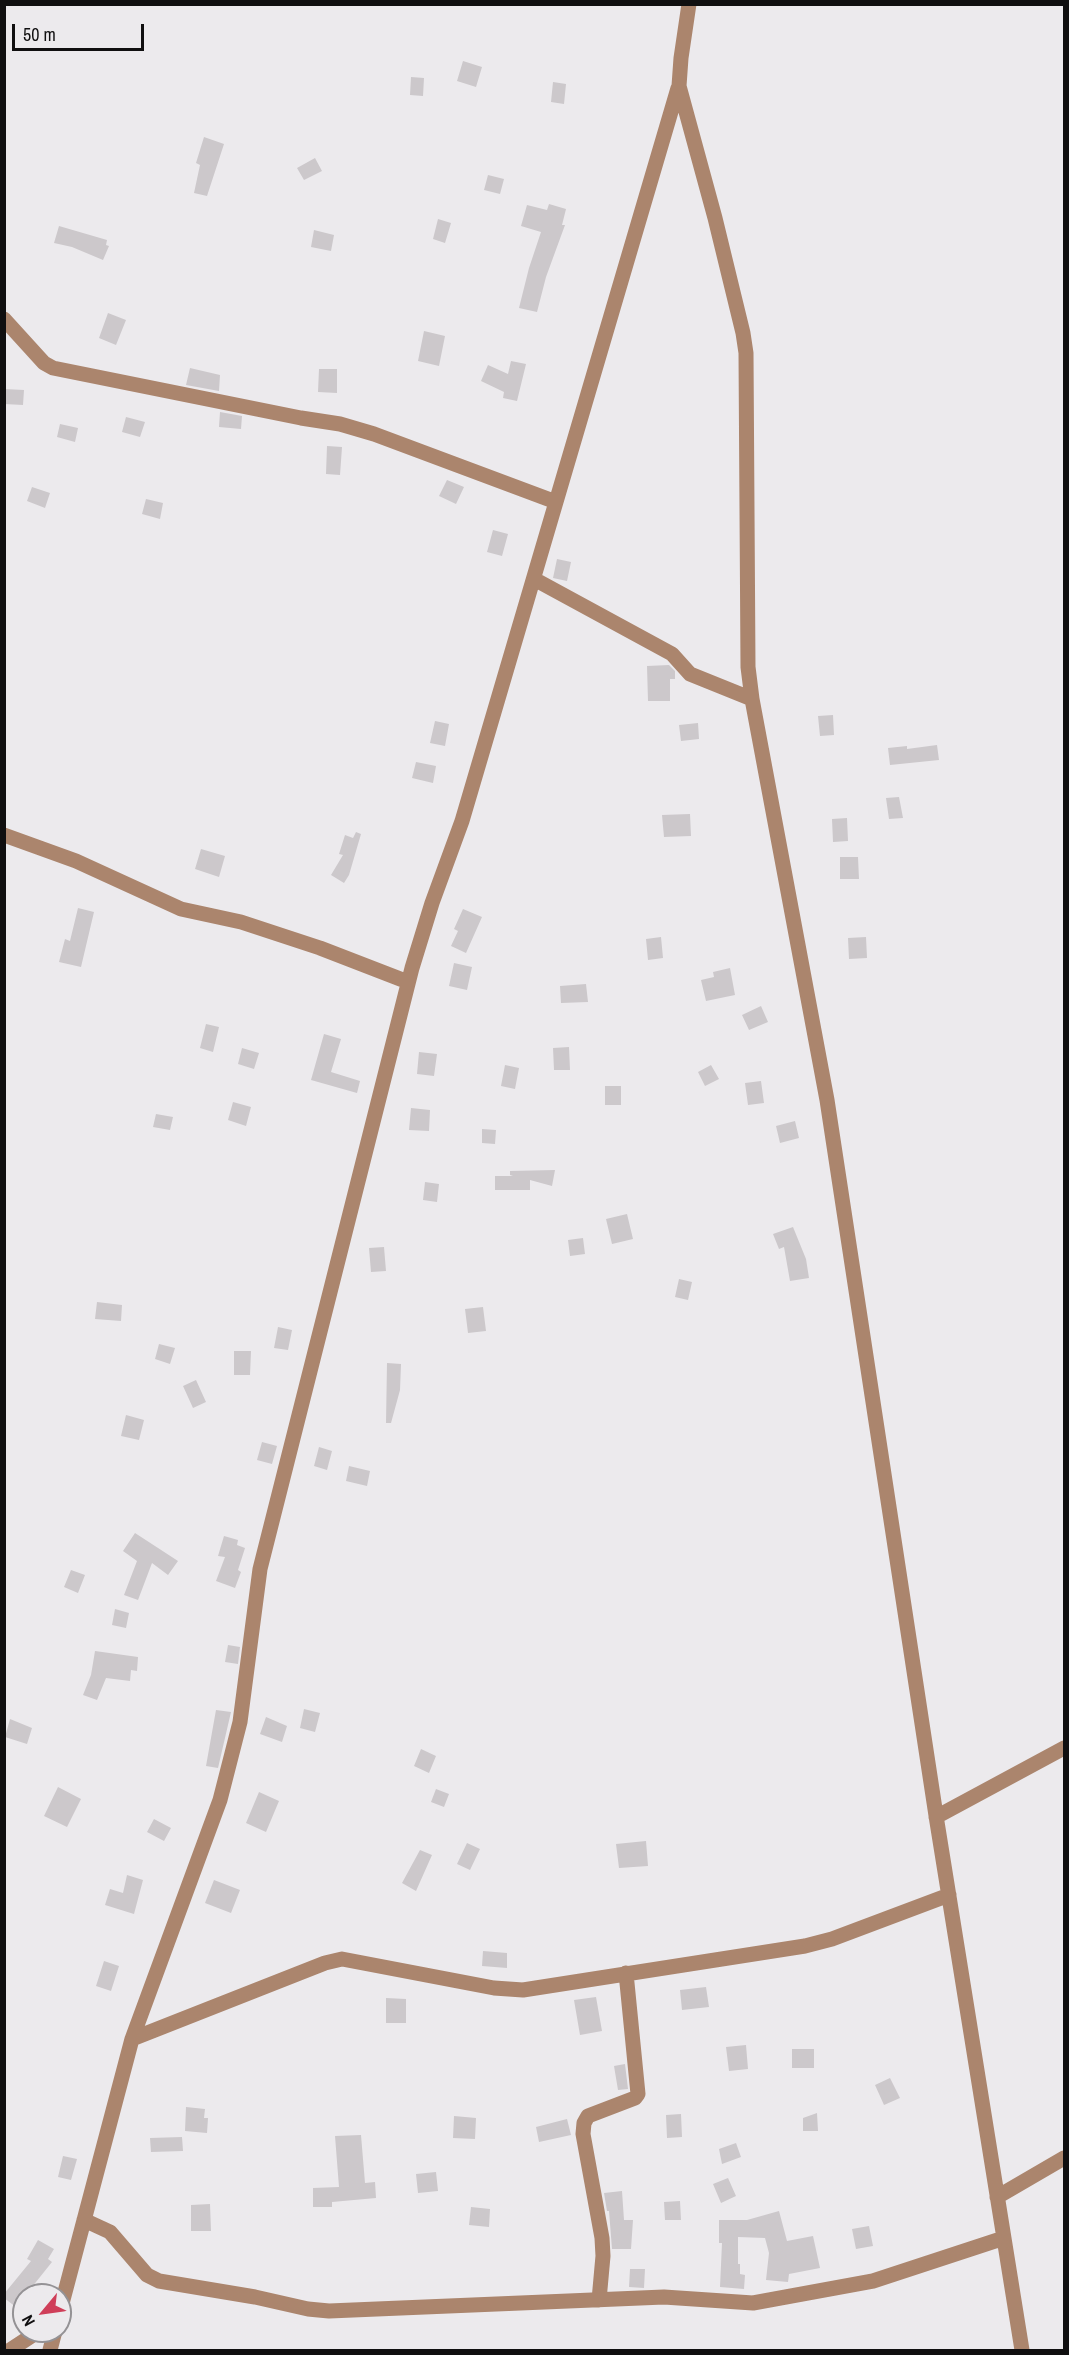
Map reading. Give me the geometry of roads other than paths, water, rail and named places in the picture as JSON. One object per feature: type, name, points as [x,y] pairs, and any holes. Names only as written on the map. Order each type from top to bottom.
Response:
[{"type":"street","points":[[67,2283],[132,2039],[220,1800],[240,1722],[260,1569],[408,982],[432,903],[462,821],[679,86],[689,4]]},
{"type":"street","points":[[679,86],[743,333],[746,353],[748,667],[752,699],[827,1101],[936,1817],[1022,2350]]},
{"type":"street","points":[[4,319],[44,363],[53,368],[340,424],[374,434],[556,502]]},
{"type":"street","points":[[534,579],[672,654],[690,675],[752,699]]},
{"type":"street","points":[[4,835],[76,861],[181,909],[252,926],[320,948],[408,982]]},
{"type":"street","points":[[936,1817],[1065,1748]]},
{"type":"street","points":[[132,2039],[325,1963],[342,1959],[494,1988],[522,1990],[805,1946],[832,1939],[949,1895]]},
{"type":"street","points":[[599,2300],[603,2256],[602,2238],[583,2134],[584,2123],[588,2116],[635,2098],[638,2094],[626,1973]]},
{"type":"street","points":[[997,2197],[1065,2158]]},
{"type":"street","points":[[84,2220],[110,2232],[147,2275],[159,2281],[329,2311],[664,2297],[753,2303],[873,2280],[1004,2238]]}]
